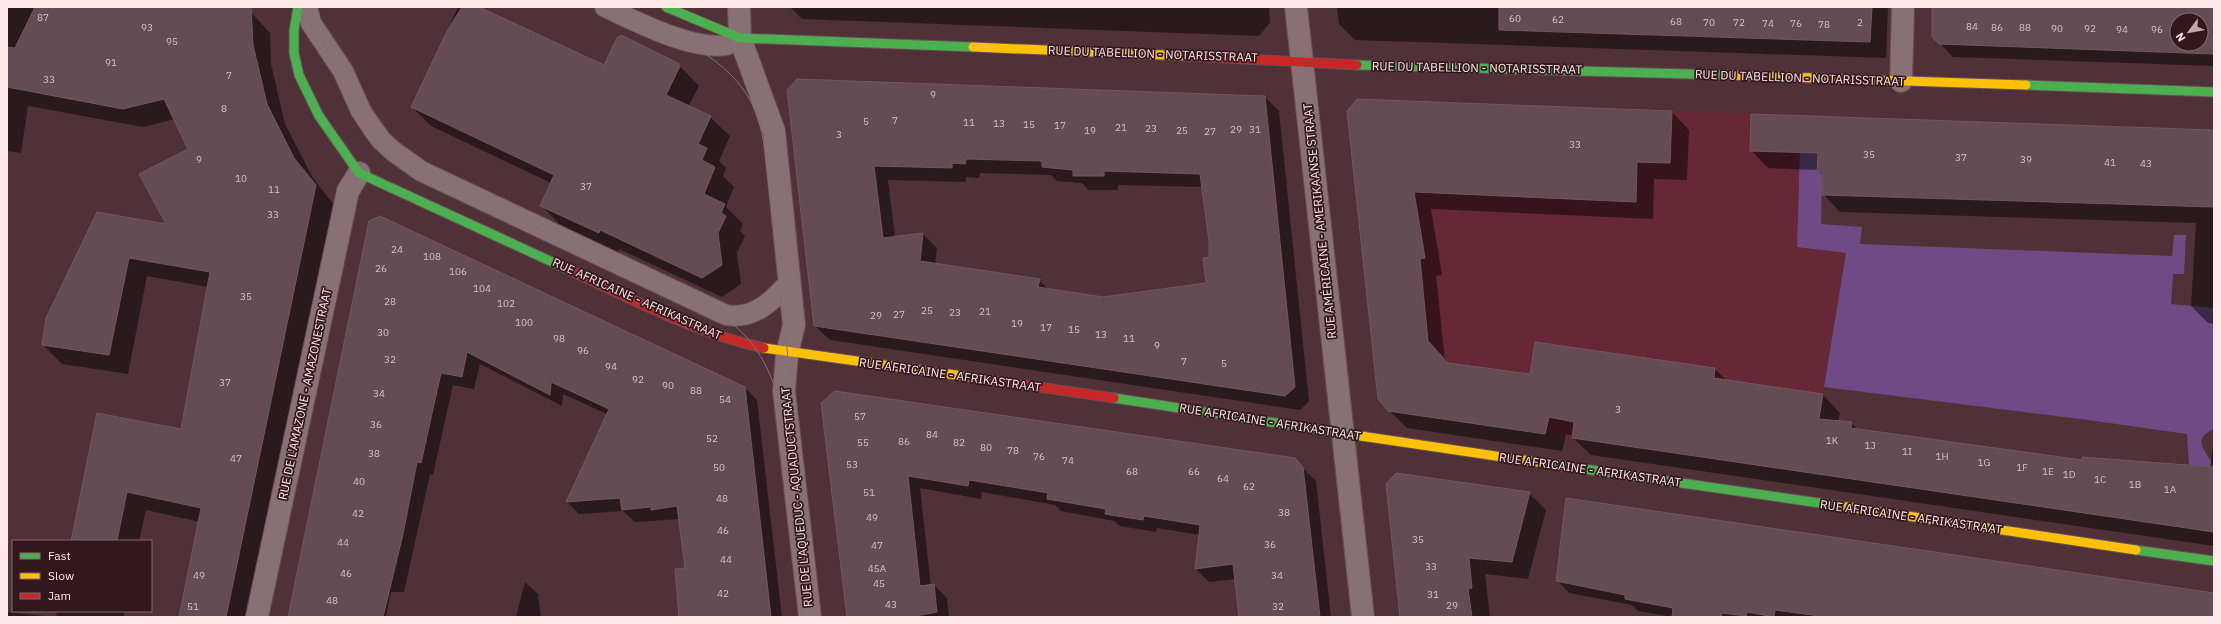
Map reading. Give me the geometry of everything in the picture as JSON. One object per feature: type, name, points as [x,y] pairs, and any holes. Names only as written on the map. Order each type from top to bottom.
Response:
[{"type":"street","points":[[298,7],[294,44],[301,82],[324,129],[359,173]]},
{"type":"street","name":"RUE DU TABELLION - NOTARISSTRAAT","points":[[666,7],[740,38],[1267,59],[1335,65],[1613,71],[2214,92]]},
{"type":"street","name":"RUE DE L'AQUEDUC - AQUADUCTSTRAAT","points":[[738,7],[740,38],[774,131],[794,325],[788,354],[784,391],[810,617]]},
{"type":"street","name":"RUE AMÉRICAINE - AMERIKAANSE STRAAT","points":[[1296,7],[1363,617]]},
{"type":"street","points":[[1901,82],[1903,7]]},
{"type":"street","name":"RUE AFRICAINE - AFRIKASTRAAT","points":[[359,173],[668,315],[720,336],[788,354],[822,357],[1082,393],[1344,434],[2214,561]]},
{"type":"street","name":"RUE DE L'AMAZONE - AMAZONESTRAAT","points":[[257,617],[348,191],[359,173]]},
{"type":"lane","name":"RUE AFRICAINE - AFRIKASTRAAT","points":[[307,7],[311,23],[342,71],[361,111],[381,140],[399,156],[421,171],[726,315],[738,317],[748,316],[771,301],[790,282]]},
{"type":"lane","name":"RUE DU TABELLION - NOTARISSTRAAT","points":[[605,7],[679,39],[709,45],[726,45],[740,38]]},
{"type":"shaded area","points":[[1357,99],[1801,115],[1797,247],[1846,252],[1810,473],[1388,411],[1378,399],[1347,111]]},
{"type":"shaded area","points":[[1801,115],[1824,116],[1823,138],[1819,138],[1817,171],[1822,172],[1821,224],[1862,227],[1860,244],[2172,256],[2174,235],[2186,235],[2184,274],[2173,274],[2171,304],[2214,308],[2214,429],[2206,433],[2202,438],[2202,443],[2205,453],[2214,467],[2189,465],[2187,434],[1824,387],[1846,253],[1797,247]]},
{"type":"building","points":[[35,7],[251,7],[253,45],[267,104],[294,158],[316,185],[226,617],[179,617],[201,508],[127,492],[117,540],[71,540],[97,413],[181,429],[210,272],[129,258],[109,355],[42,345],[46,318],[97,212],[166,224],[139,174],[188,149],[164,99],[123,109],[7,87],[7,47],[15,48]]},
{"type":"building","points":[[462,7],[479,7],[604,65],[618,36],[620,38],[621,35],[678,63],[680,66],[666,95],[711,116],[698,144],[707,148],[702,160],[715,167],[704,194],[725,204],[721,213],[726,216],[718,233],[722,265],[702,278],[600,230],[599,233],[540,206],[554,175],[411,107],[447,31]]},
{"type":"building","points":[[1499,7],[1872,7],[1870,42],[1499,30]]},
{"type":"building","points":[[1932,7],[2214,7],[2214,54],[1939,44],[1932,37]]},
{"type":"building","points":[[797,79],[1265,96],[1295,387],[1285,396],[814,326],[787,90]],"holes":[[[966,159],[1042,161],[1042,167],[1073,170],[1073,176],[1104,176],[1104,171],[1200,174],[1209,241],[1209,257],[1203,258],[1206,283],[1103,297],[1038,287],[1040,279],[920,261],[923,233],[883,238],[874,166],[952,168],[952,163],[965,164]]]},
{"type":"building","points":[[1357,99],[1672,111],[1670,163],[1637,162],[1636,202],[1414,192],[1425,258],[1420,259],[1428,341],[1448,363],[1530,374],[1535,342],[1715,368],[1714,378],[1823,394],[1819,419],[1852,422],[1851,428],[2082,460],[2082,457],[2214,467],[2214,532],[1572,438],[1574,422],[1549,417],[1545,434],[1388,411],[1378,399],[1347,111]]},
{"type":"building","points":[[1751,114],[2214,130],[2214,207],[1822,195],[1822,172],[1817,171],[1818,153],[1750,151]]},
{"type":"building","points":[[380,216],[745,387],[771,617],[679,617],[675,569],[685,568],[677,506],[651,510],[651,507],[622,510],[620,498],[566,502],[609,409],[551,382],[550,395],[467,352],[462,377],[441,373],[421,463],[417,462],[403,534],[383,617],[288,617],[369,221]]},
{"type":"building","points":[[835,391],[1295,458],[1303,467],[1320,617],[1239,617],[1233,564],[1195,569],[1200,525],[1144,516],[1143,520],[1105,514],[1106,509],[1047,499],[1048,493],[969,480],[968,486],[908,476],[920,586],[934,584],[937,612],[910,617],[847,617],[821,403]]},
{"type":"building","points":[[1396,473],[1530,492],[1512,562],[1469,558],[1472,588],[1468,589],[1472,617],[1400,617],[1386,484]]},
{"type":"building","points":[[1566,498],[2214,593],[2214,617],[1827,617],[1775,610],[1774,617],[1747,612],[1746,616],[1722,613],[1721,617],[1672,617],[1673,608],[1625,599],[1625,595],[1556,581]]},
{"type":"tram line","points":[[295,7],[311,23],[321,38],[369,127],[398,157],[420,172],[717,313],[747,337],[761,356],[777,392],[803,617]]},
{"type":"tram line","points":[[610,7],[668,33],[688,43],[706,55],[723,68],[738,83],[753,105],[757,116],[764,144],[817,617]]},
{"type":"traffic: fast","points":[[298,7],[294,30],[294,53],[299,75],[319,116],[359,173],[563,267]]},
{"type":"traffic: fast","points":[[666,7],[740,38],[973,47]]},
{"type":"traffic: fast","points":[[1357,65],[1726,75]]},
{"type":"traffic: fast","points":[[2026,85],[2214,92]]},
{"type":"traffic: fast","points":[[1114,398],[1361,436]]},
{"type":"traffic: fast","points":[[1550,464],[1847,507]]},
{"type":"traffic: fast","points":[[2136,550],[2214,561]]},
{"type":"traffic: slow","points":[[973,47],[1188,56]]},
{"type":"traffic: slow","points":[[1726,75],[2026,85]]},
{"type":"traffic: slow","points":[[764,348],[970,377]]},
{"type":"traffic: slow","points":[[1361,436],[1550,464]]},
{"type":"traffic: slow","points":[[1847,507],[2136,550]]},
{"type":"traffic: jam","points":[[1188,56],[1357,65]]},
{"type":"traffic: jam","points":[[563,267],[687,324],[764,348]]},
{"type":"traffic: jam","points":[[970,377],[1114,398]]}]
